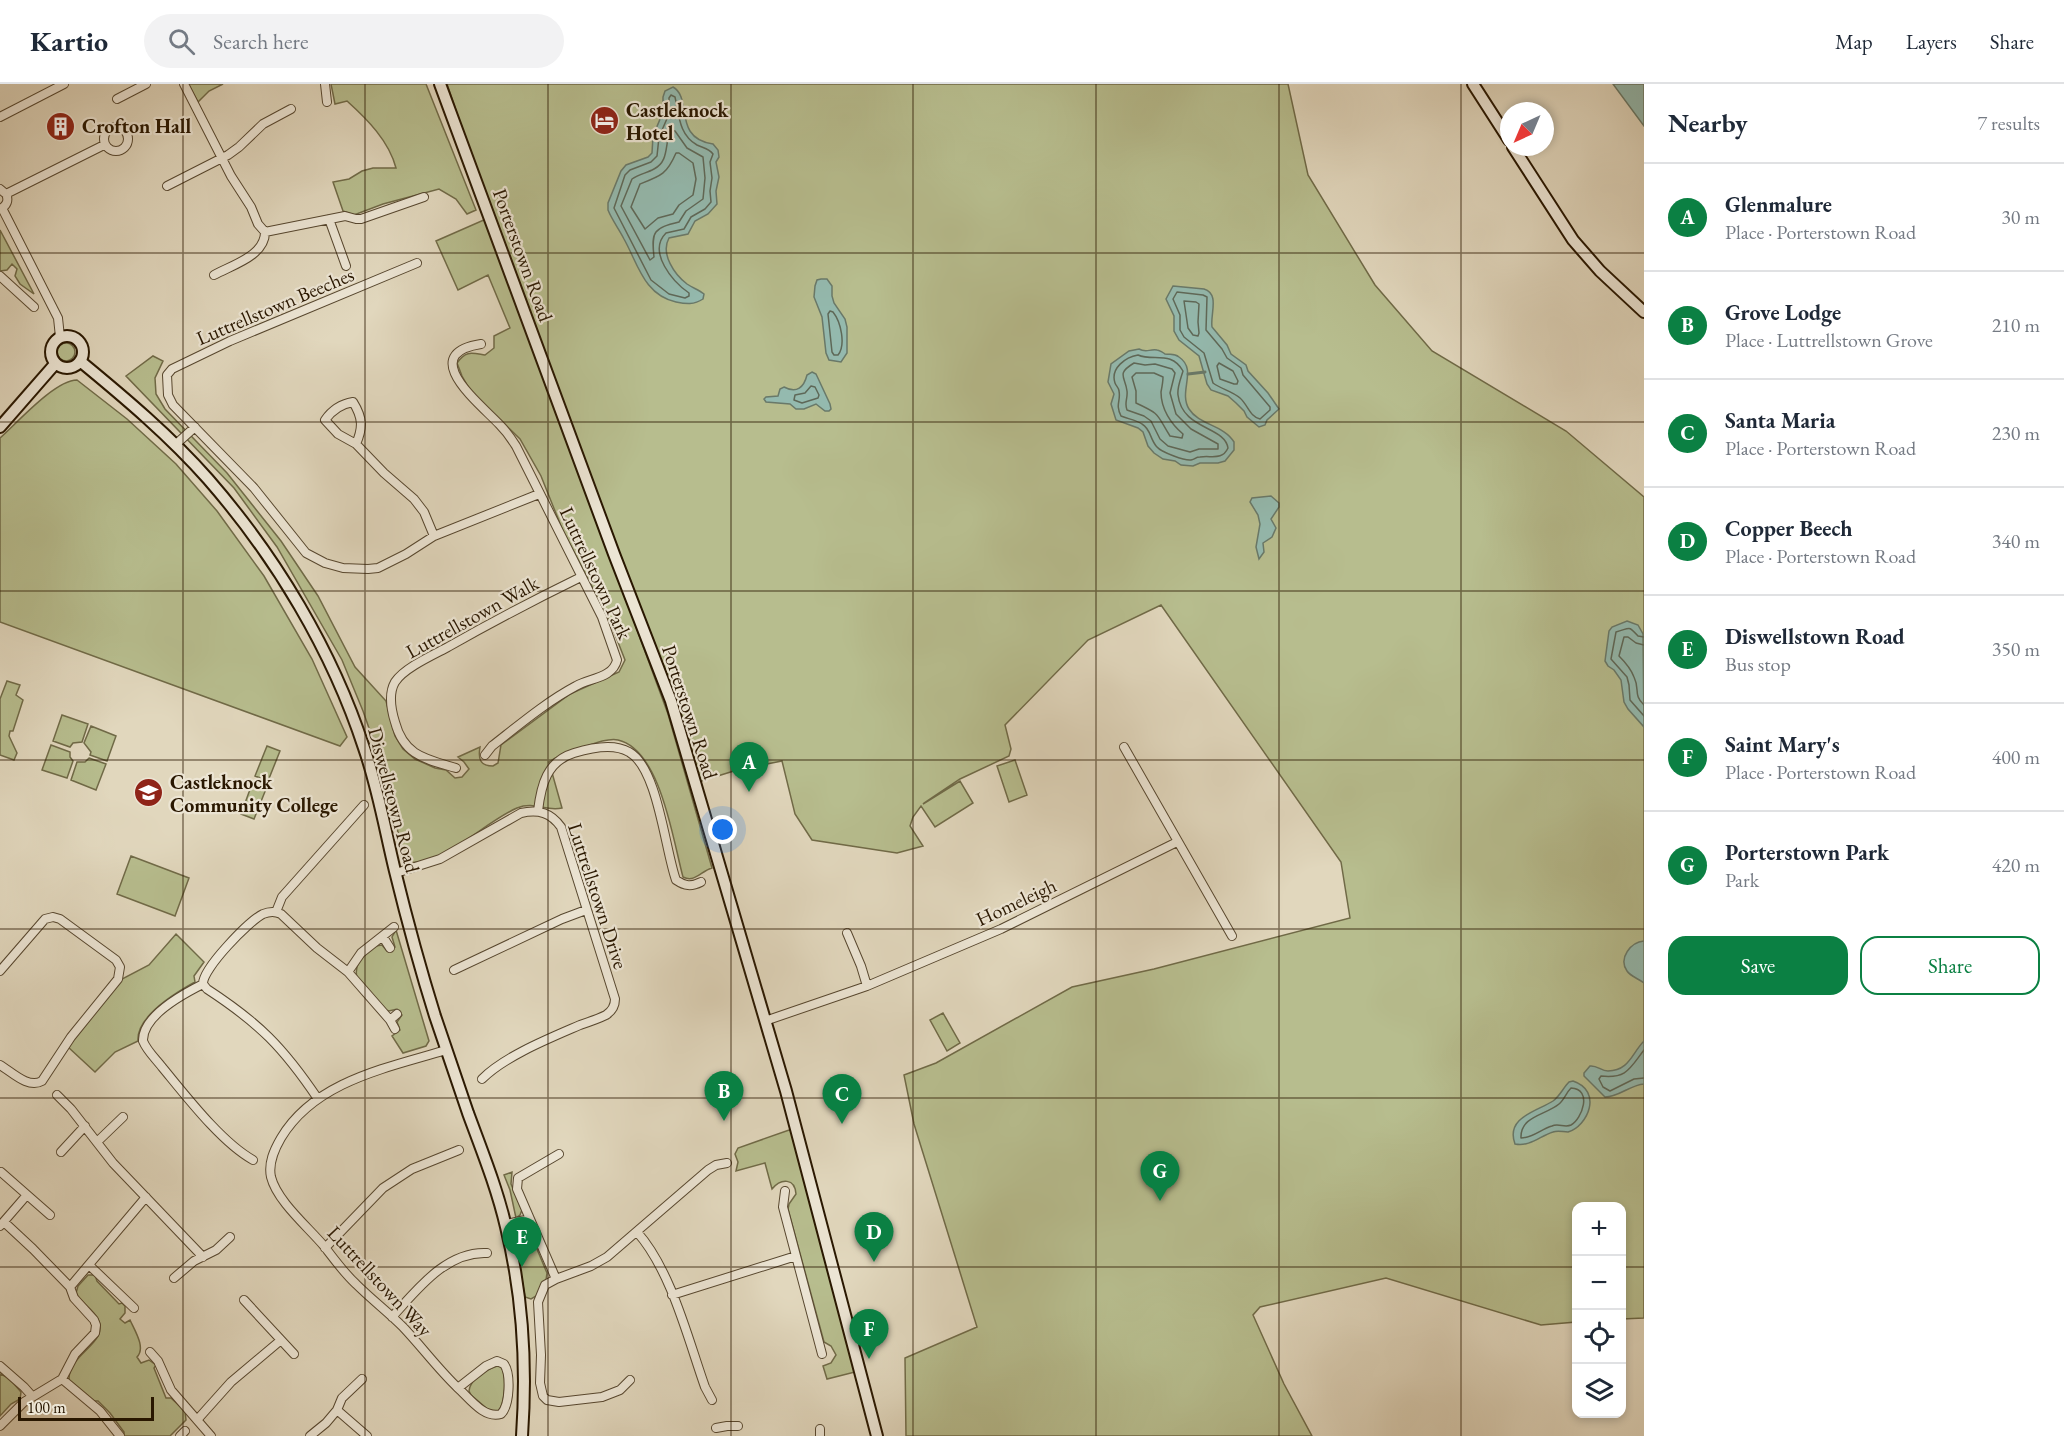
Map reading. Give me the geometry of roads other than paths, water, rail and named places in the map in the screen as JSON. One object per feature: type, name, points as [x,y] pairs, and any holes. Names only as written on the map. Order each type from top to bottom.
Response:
[{"type":"street","points":[[0,117],[64,84]]},
{"type":"street","points":[[119,98],[146,84]]},
{"type":"street","points":[[184,84],[258,224],[266,232]]},
{"type":"street","points":[[325,84],[327,102]]},
{"type":"street","name":"Porterstown Road","points":[[440,84],[614,554],[671,701],[818,1207],[877,1436]]},
{"type":"street","points":[[1473,84],[1500,126]]},
{"type":"street","points":[[167,186],[222,158],[239,147],[263,124],[291,109]]},
{"type":"street","points":[[60,337],[58,318],[1,208],[7,203],[3,191],[104,145]]},
{"type":"street","points":[[1519,156],[1573,240],[1600,271],[1644,312]]},
{"type":"street","points":[[266,232],[345,216],[362,219],[424,197]]},
{"type":"street","points":[[329,219],[346,266]]},
{"type":"street","points":[[214,275],[257,252],[266,232]]},
{"type":"street","name":"Luttrellstown Beeches","points":[[195,427],[173,405],[168,395],[166,379],[172,369],[230,340],[417,263]]},
{"type":"street","points":[[0,276],[34,307]]},
{"type":"street","points":[[71,336],[79,342],[83,351],[80,361],[73,367],[59,367],[55,364],[50,351],[54,342],[60,337],[71,336]]},
{"type":"street","name":"Luttrellstown Park","points":[[481,344],[460,349],[452,362],[454,370],[467,392],[509,435],[529,468],[539,494],[602,617],[617,660],[611,672],[578,684],[555,698],[492,746],[485,755]]},
{"type":"street","name":"Diswellstown Road","points":[[80,361],[175,445],[207,478],[235,512],[286,585],[317,639],[348,706],[364,746],[430,999],[506,1224],[516,1272],[523,1333],[526,1376],[522,1436]]},
{"type":"street","points":[[0,428],[55,364]]},
{"type":"street","points":[[356,444],[362,431],[359,412],[353,402],[345,403],[330,412],[325,420],[338,434],[356,444],[414,499],[424,512],[434,536]]},
{"type":"street","points":[[175,445],[195,427],[254,488],[306,553],[325,563],[357,569],[378,568],[434,536],[539,494]]},
{"type":"street","name":"Luttrellstown Walk","points":[[456,768],[416,755],[404,743],[397,730],[391,702],[391,691],[397,680],[403,673],[448,646],[581,577]]},
{"type":"street","points":[[396,873],[440,859],[521,813],[538,811],[547,774],[556,761],[573,753],[595,748],[616,747],[630,752],[641,763],[666,832],[670,865],[676,880],[684,885],[701,882]]},
{"type":"street","points":[[1124,747],[1232,936]]},
{"type":"street","points":[[276,912],[282,897],[364,805]]},
{"type":"street","name":"Luttrellstown Drive","points":[[482,1079],[504,1062],[607,1014],[613,1009],[615,999],[561,827],[555,818],[538,811]]},
{"type":"street","name":"Homeleigh","points":[[765,1021],[867,986],[1001,929],[1177,842]]},
{"type":"street","points":[[454,970],[586,910]]},
{"type":"street","points":[[318,1099],[290,1058],[273,1040],[249,1018],[203,984],[202,979],[205,972],[221,952],[258,917],[265,913],[276,912],[348,972],[394,1017],[395,1029]]},
{"type":"street","points":[[0,971],[45,919],[53,917],[60,919],[116,960],[120,967],[118,979],[71,1037],[42,1082],[29,1084],[0,1065]]},
{"type":"street","points":[[348,972],[362,953],[394,927]]},
{"type":"street","points":[[847,933],[867,986]]},
{"type":"street","points":[[383,937],[390,948]]},
{"type":"street","points":[[203,984],[166,1006],[146,1028],[143,1041],[203,1114],[242,1154],[253,1160]]},
{"type":"street","name":"Luttrellstown Way","points":[[446,1050],[366,1075],[318,1099],[286,1130],[277,1146],[270,1167],[273,1182],[281,1196],[356,1284],[410,1335],[437,1368],[458,1388],[483,1411],[493,1416],[504,1413],[508,1405],[507,1367],[500,1362],[492,1363],[458,1388]]},
{"type":"street","points":[[57,1095],[71,1109],[114,1164],[203,1257]]},
{"type":"street","points":[[97,1142],[123,1117]]},
{"type":"street","points":[[61,1152],[85,1126]]},
{"type":"street","points":[[326,1248],[383,1188],[412,1169],[459,1150]]},
{"type":"street","points":[[556,1279],[517,1189],[518,1178],[559,1154]]},
{"type":"street","points":[[630,1380],[620,1390],[602,1397],[559,1402],[545,1398],[540,1383],[541,1344],[537,1308],[542,1289],[556,1279],[599,1262],[708,1170],[716,1165],[727,1163]]},
{"type":"street","points":[[1,1172],[50,1215]]},
{"type":"street","points":[[785,1191],[783,1207],[822,1354]]},
{"type":"street","points":[[0,1426],[17,1407],[62,1379],[75,1354],[93,1337],[96,1329],[94,1320],[74,1298],[70,1287],[33,1249],[2,1224],[26,1196]]},
{"type":"street","points":[[70,1287],[146,1197]]},
{"type":"street","points":[[506,1224],[530,1219]]},
{"type":"street","points":[[637,1232],[652,1250],[672,1295],[705,1387],[712,1400]]},
{"type":"street","points":[[174,1278],[194,1261],[216,1250],[230,1237]]},
{"type":"street","points":[[392,1317],[424,1283],[444,1267],[475,1252],[487,1253]]},
{"type":"street","points":[[672,1295],[796,1256]]},
{"type":"street","points":[[89,1265],[134,1308]]},
{"type":"street","points":[[244,1300],[294,1354]]},
{"type":"street","points":[[198,1420],[231,1382],[281,1340]]},
{"type":"street","points":[[150,1353],[158,1361],[171,1390],[211,1436]]},
{"type":"street","points":[[0,1366],[32,1396]]},
{"type":"street","points":[[62,1379],[99,1411],[120,1436]]},
{"type":"street","points":[[310,1436],[326,1424],[337,1410],[342,1398],[362,1379]]},
{"type":"street","points":[[337,1410],[367,1436]]},
{"type":"street","points":[[727,1426],[728,1436]]},
{"type":"street","points":[[716,1428],[738,1426]]},
{"type":"water","points":[[1613,84],[1644,84],[1644,126]]},
{"type":"water","points":[[673,87],[679,92],[692,134],[700,140],[713,144],[718,150],[719,157],[716,162],[719,177],[716,191],[717,204],[708,214],[695,221],[688,234],[669,238],[667,244],[666,251],[674,270],[687,284],[704,294],[703,299],[690,304],[665,298],[649,286],[608,210],[608,203],[621,171],[626,165],[648,157],[652,153],[653,136],[663,112],[663,97],[665,91]]},
{"type":"water","points":[[827,279],[832,286],[834,303],[845,319],[847,327],[847,353],[841,362],[829,360],[826,353],[822,317],[814,297],[817,280]]},
{"type":"water","points":[[1173,286],[1204,289],[1212,295],[1212,327],[1227,345],[1231,354],[1246,365],[1248,371],[1279,409],[1265,425],[1259,427],[1228,396],[1211,390],[1207,384],[1199,356],[1179,340],[1174,331],[1174,316],[1166,299]]},
{"type":"water","points":[[1158,350],[1165,354],[1176,355],[1184,362],[1188,374],[1185,395],[1189,409],[1199,419],[1230,436],[1234,442],[1234,450],[1225,461],[1200,463],[1193,466],[1163,459],[1148,446],[1143,432],[1116,420],[1111,404],[1114,394],[1108,382],[1111,364],[1129,351]]},
{"type":"water","points":[[812,372],[816,374],[830,404],[829,411],[825,411],[816,404],[804,409],[796,409],[790,404],[766,402],[764,399],[778,396],[780,389],[784,387],[793,390],[799,388],[807,375]]},
{"type":"water","points":[[1271,496],[1279,503],[1271,519],[1276,528],[1272,537],[1263,543],[1264,552],[1259,559],[1256,547],[1260,524],[1258,515],[1250,502],[1252,498]]},
{"type":"water","points":[[1627,621],[1638,625],[1643,634],[1644,727],[1628,709],[1624,702],[1621,680],[1605,661],[1609,631],[1612,627]]},
{"type":"water","points":[[1644,941],[1644,983],[1628,973],[1624,961],[1627,952],[1635,944]]},
{"type":"water","points":[[1644,1041],[1644,1084],[1605,1097],[1584,1076],[1590,1066],[1608,1071],[1621,1068]]},
{"type":"water","points":[[1573,1081],[1588,1092],[1590,1100],[1586,1116],[1581,1123],[1568,1132],[1555,1131],[1530,1143],[1515,1144],[1513,1135],[1519,1121],[1553,1101],[1569,1082]]},
{"type":"waterway","points":[[1188,374],[1205,372]]},
{"type":"place","name":"Castleknock Hotel","points":[[605,121]]},
{"type":"place","name":"Crofton Hall","points":[[61,126]]},
{"type":"place","name":"Glenmalure","points":[[749,792]]},
{"type":"place","name":"Castleknock Community College","points":[[149,793]]},
{"type":"place","name":"Grove Lodge","points":[[724,1121]]},
{"type":"place","name":"Santa Maria","points":[[842,1124]]},
{"type":"place","name":"Porterstown Park","points":[[1160,1201]]},
{"type":"place","name":"Copper Beech","points":[[874,1262]]},
{"type":"place","name":"Diswellstown Road","points":[[522,1267]]},
{"type":"place","name":"Saint Mary's","points":[[869,1359]]}]
